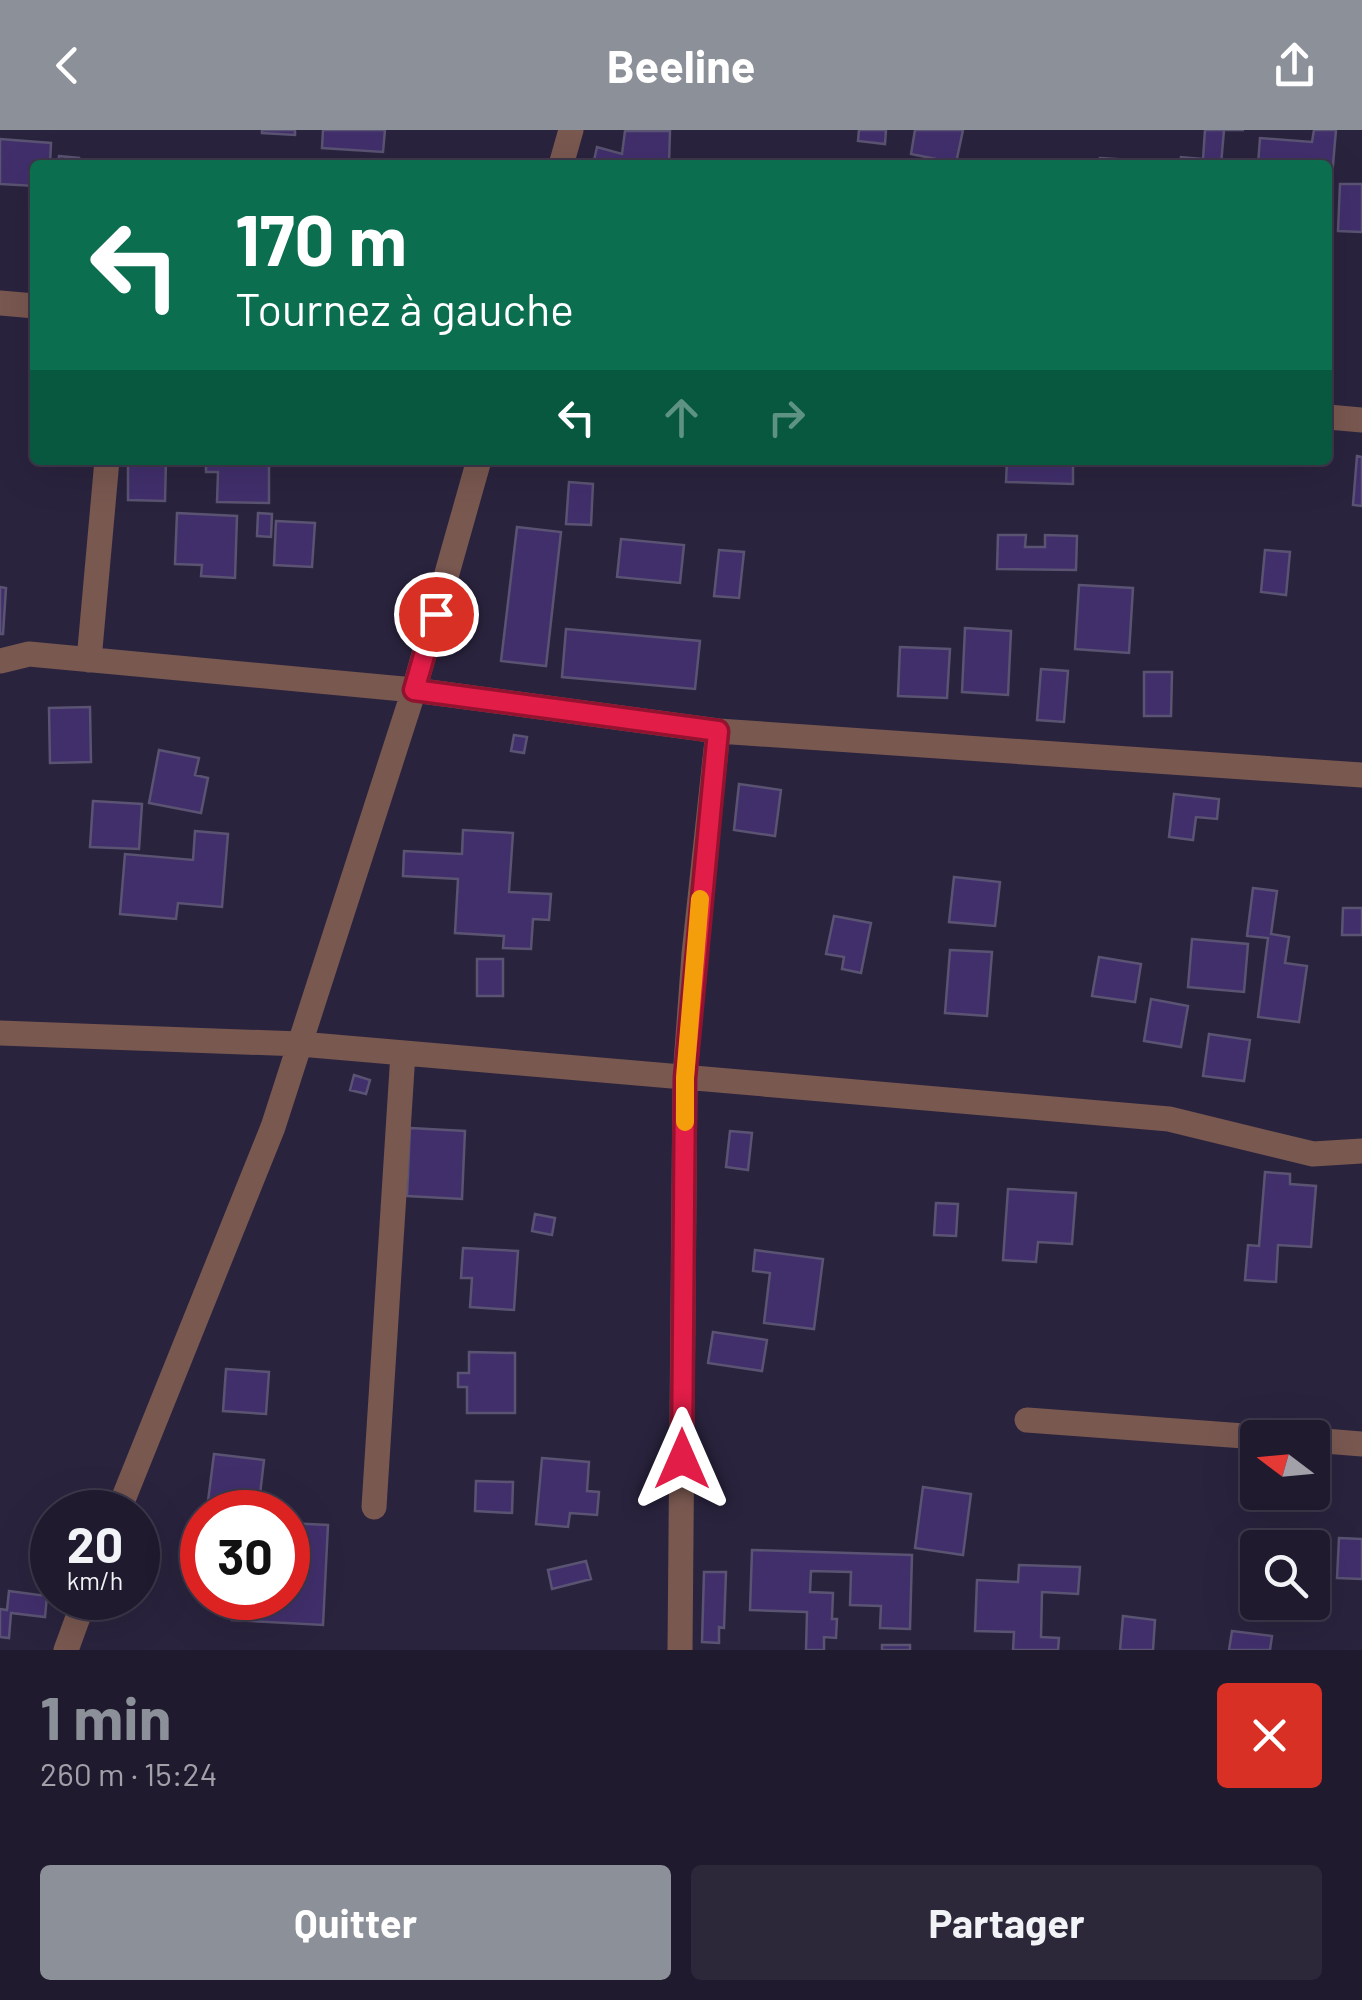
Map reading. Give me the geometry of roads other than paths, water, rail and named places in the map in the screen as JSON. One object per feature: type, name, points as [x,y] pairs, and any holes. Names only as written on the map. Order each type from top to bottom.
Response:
[{"type":"street","points":[[562,160],[571,130]]},
{"type":"street","points":[[0,303],[30,306]]},
{"type":"street","points":[[1332,417],[1362,420]]},
{"type":"street","points":[[88,660],[107,465]]},
{"type":"street","points":[[127,1490],[273,1127],[414,690],[477,465]]},
{"type":"street","points":[[0,660],[28,654],[414,690],[718,731],[1362,775]]},
{"type":"street","points":[[680,1650],[685,1078],[718,731]]},
{"type":"street","points":[[0,1033],[300,1044],[1169,1119],[1313,1154],[1362,1151]]},
{"type":"street","points":[[374,1507],[404,1053]]},
{"type":"street","points":[[1028,1420],[1240,1436]]},
{"type":"street","points":[[1330,1441],[1362,1444]]},
{"type":"street","points":[[66,1650],[77,1620]]}]
